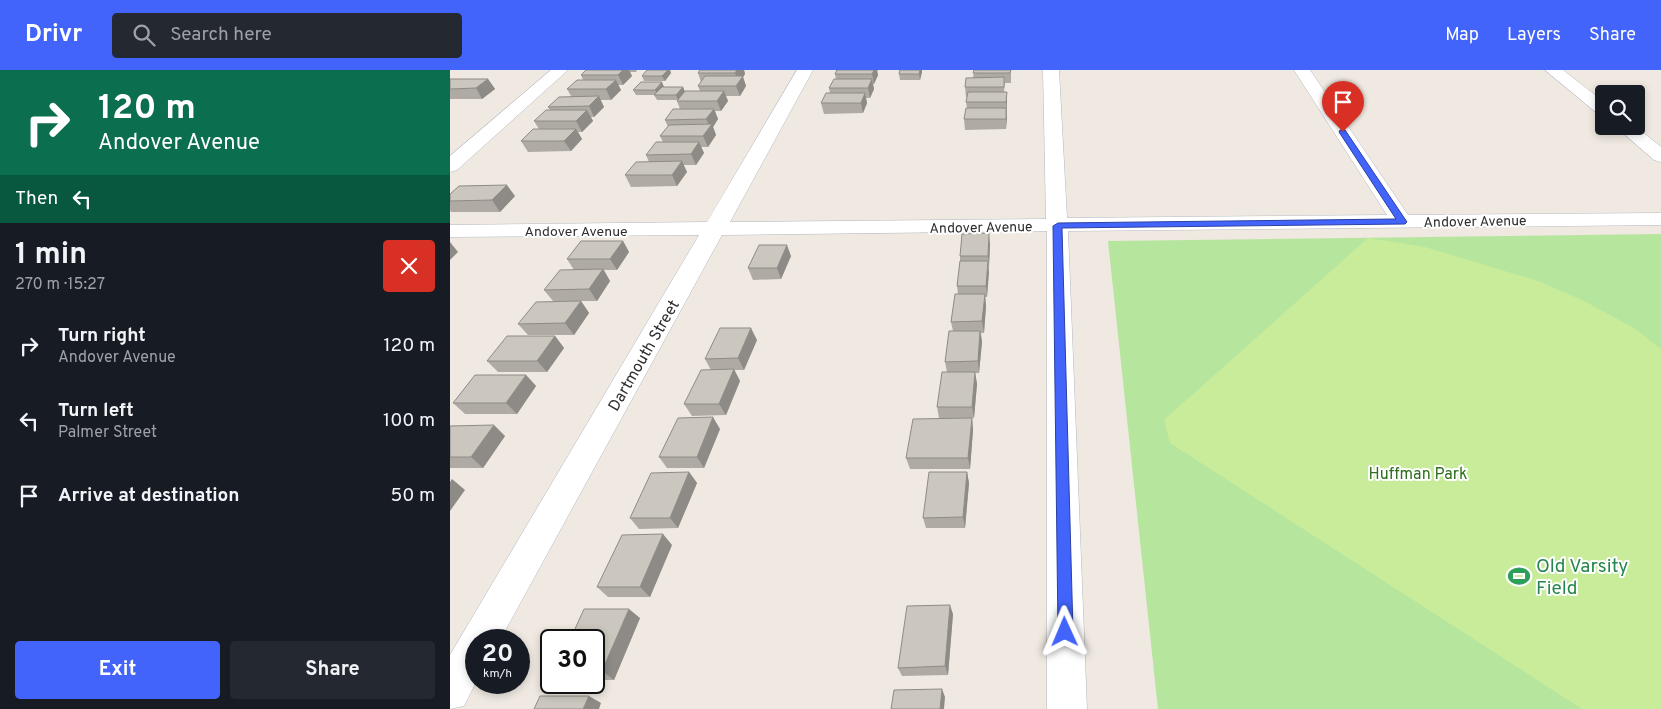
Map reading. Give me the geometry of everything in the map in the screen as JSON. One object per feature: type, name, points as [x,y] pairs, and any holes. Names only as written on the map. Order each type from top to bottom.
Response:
[{"type":"street","points":[[450,166],[560,70]]},
{"type":"street","name":"Dartmouth Street","points":[[486,629],[805,70]]},
{"type":"street","points":[[1051,70],[1058,226],[1067,709]]},
{"type":"street","points":[[1302,70],[1402,222]]},
{"type":"street","points":[[1553,70],[1595,103]]},
{"type":"street","points":[[1635,135],[1661,156]]},
{"type":"street","name":"Andover Avenue","points":[[450,231],[715,230],[1661,219]]},
{"type":"street","points":[[450,692],[465,665]]},
{"type":"green space","name":"Huffman Park","points":[[1661,234],[1661,709],[1158,709],[1108,241]]},
{"type":"green space","name":"Old Varsity Field","points":[[1368,238],[1425,247],[1538,281],[1584,301],[1634,328],[1661,349],[1661,709],[1582,709],[1170,443],[1164,420]]},
{"type":"building","points":[[586,70],[623,70],[618,75],[581,75]]},
{"type":"building","points":[[647,70],[668,70],[662,76],[642,76]]},
{"type":"building","points":[[700,70],[737,70],[735,73],[698,73]]},
{"type":"building","points":[[837,70],[874,70],[872,74],[835,74]]},
{"type":"building","points":[[900,70],[920,70],[919,74],[899,74]]},
{"type":"building","points":[[974,70],[1011,70],[1010,73],[973,73]]},
{"type":"building","points":[[705,76],[743,76],[736,86],[698,86]]},
{"type":"building","points":[[1004,77],[1004,87],[965,87],[966,78]]},
{"type":"building","points":[[450,79],[488,79],[476,88],[450,89]]},
{"type":"building","points":[[834,79],[872,79],[868,88],[829,88]]},
{"type":"building","points":[[577,80],[616,80],[606,89],[567,89]]},
{"type":"building","points":[[641,82],[662,82],[655,90],[633,90]]},
{"type":"building","points":[[662,87],[683,87],[676,95],[654,95]]},
{"type":"building","points":[[685,91],[724,91],[717,101],[677,101]]},
{"type":"building","points":[[968,92],[1007,92],[1006,102],[966,102]]},
{"type":"building","points":[[826,93],[865,93],[861,103],[821,103]]},
{"type":"building","points":[[599,96],[589,106],[548,107],[559,97]]},
{"type":"building","points":[[966,108],[1006,108],[1006,119],[964,119]]},
{"type":"building","points":[[673,109],[714,109],[706,119],[665,120]]},
{"type":"building","points":[[546,110],[587,110],[576,121],[534,121]]},
{"type":"building","points":[[712,124],[703,136],[660,136],[669,125]]},
{"type":"building","points":[[533,129],[576,129],[564,141],[521,141]]},
{"type":"building","points":[[656,142],[699,142],[691,154],[646,155]]},
{"type":"building","points":[[682,161],[672,175],[625,175],[636,162]]},
{"type":"building","points":[[507,185],[492,200],[450,201],[450,194],[459,186]]},
{"type":"building","points":[[989,233],[988,256],[960,256],[962,234]]},
{"type":"building","points":[[581,241],[623,241],[610,259],[567,259]]},
{"type":"building","points":[[759,245],[787,245],[777,268],[748,268]]},
{"type":"building","points":[[960,261],[988,261],[986,286],[957,286]]},
{"type":"building","points":[[603,269],[589,289],[544,290],[560,270]]},
{"type":"building","points":[[955,294],[985,294],[982,321],[951,322]]},
{"type":"building","points":[[581,301],[565,323],[518,324],[536,302]]},
{"type":"building","points":[[720,328],[751,328],[738,358],[705,359]]},
{"type":"building","points":[[949,331],[980,331],[978,361],[945,362]]},
{"type":"building","points":[[507,336],[555,336],[537,361],[487,361]]},
{"type":"building","points":[[734,369],[719,404],[684,404],[701,370]]},
{"type":"building","points":[[942,372],[975,372],[972,407],[937,407]]},
{"type":"building","points":[[475,375],[526,375],[506,403],[453,403]]},
{"type":"building","points":[[713,417],[697,457],[659,457],[678,418]]},
{"type":"building","points":[[972,418],[968,458],[906,458],[913,419]]},
{"type":"building","points":[[494,425],[471,457],[450,457],[450,426]]},
{"type":"building","points":[[689,472],[670,518],[630,518],[651,473]]},
{"type":"building","points":[[929,472],[967,472],[963,517],[923,518]]},
{"type":"building","points":[[663,534],[640,587],[597,587],[622,535]]},
{"type":"building","points":[[950,605],[945,666],[898,668],[907,606]]},
{"type":"building","points":[[584,609],[629,609],[605,664],[605,629],[575,629]]},
{"type":"building","points":[[942,689],[940,709],[891,709],[894,690]]},
{"type":"building","points":[[540,696],[589,696],[583,709],[534,709]]},
{"type":"place","name":"Old Varsity Field","points":[[1519,576]]},
{"type":"route","points":[[1065,632],[1058,226],[1402,222],[1343,132]]}]
